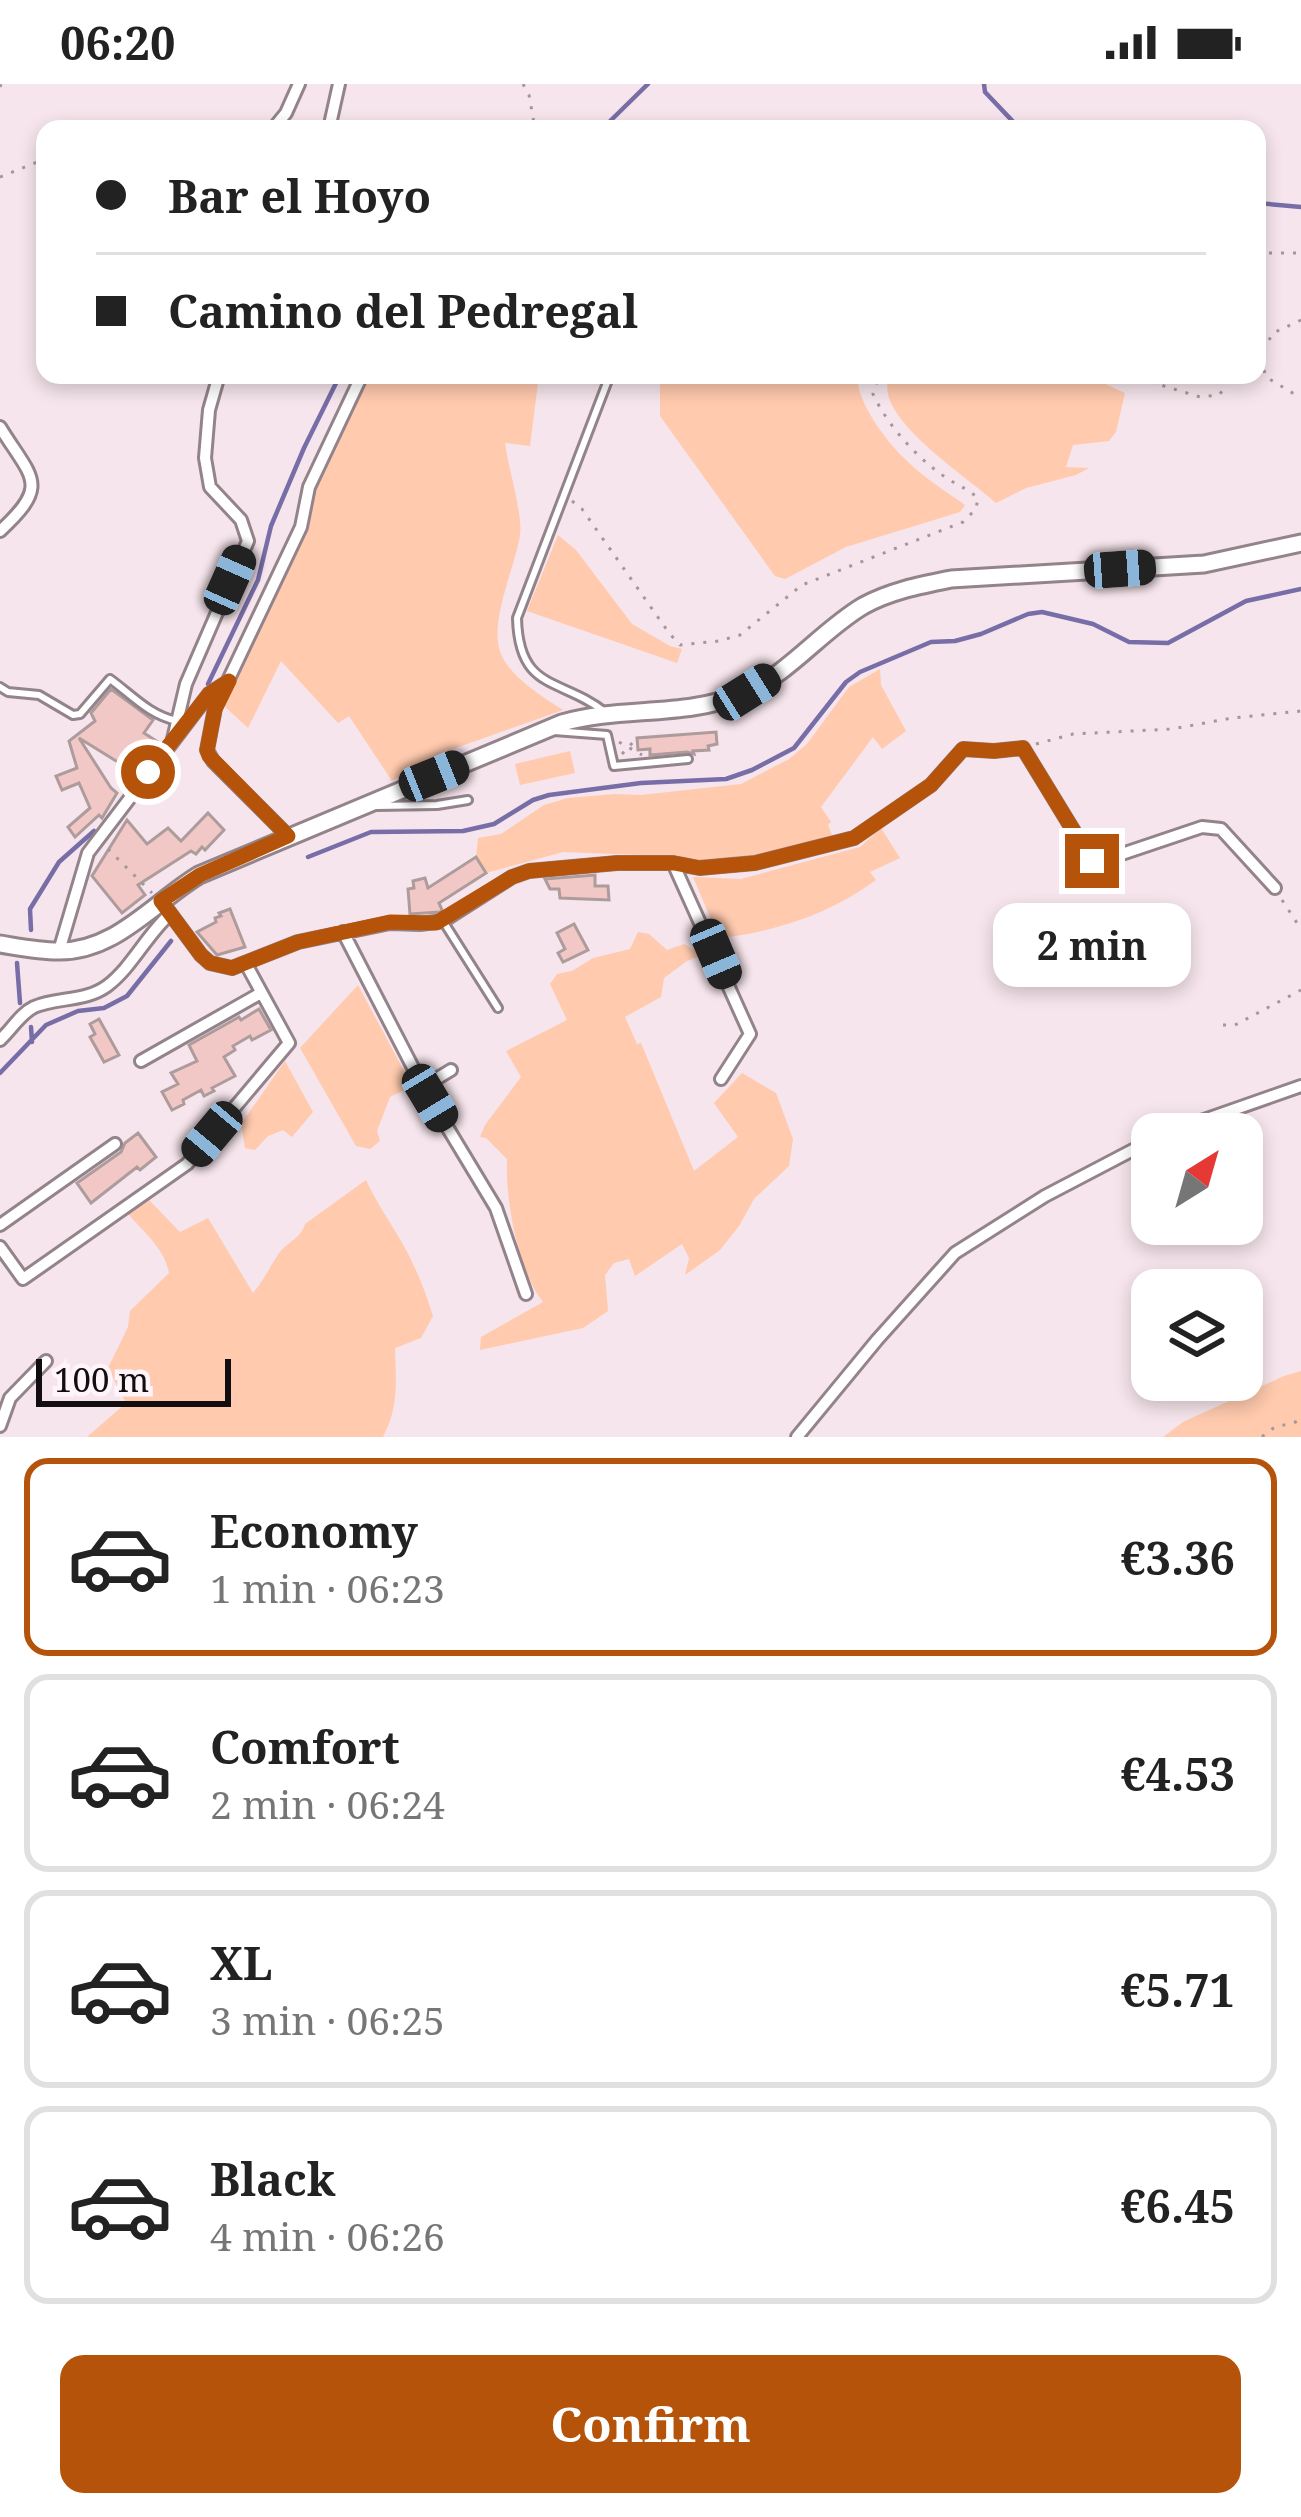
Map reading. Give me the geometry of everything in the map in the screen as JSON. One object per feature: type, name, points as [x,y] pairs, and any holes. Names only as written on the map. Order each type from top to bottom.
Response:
[{"type":"main road","points":[[0,944],[59,951],[93,947],[165,908],[200,875],[544,730],[584,717],[698,707],[747,692],[861,607],[916,586],[1204,563],[1301,543]]},
{"type":"street","points":[[280,120],[299,84]]},
{"type":"street","points":[[331,120],[340,84]]},
{"type":"street","points":[[172,739],[186,684],[248,542],[241,520],[210,488],[205,458],[208,410],[216,384]]},
{"type":"street","points":[[288,836],[207,750],[215,709],[301,527],[308,487],[358,384]]},
{"type":"street","points":[[0,428],[32,478],[32,496],[0,531]]},
{"type":"street","points":[[59,951],[88,853],[172,739],[209,694],[229,681]]},
{"type":"street","points":[[0,1040],[36,1006],[71,1000],[110,983],[152,932],[165,908],[210,963],[232,968],[298,942],[390,922],[443,921],[529,871],[617,863],[700,868],[755,863],[854,838],[931,785],[963,749],[1023,748],[1092,861],[1202,827],[1222,829],[1275,888]]},
{"type":"street","points":[[674,863],[750,1034],[721,1079]]},
{"type":"street","points":[[344,932],[423,1087],[496,1208],[526,1294]]},
{"type":"street","points":[[0,1246],[23,1279],[187,1164],[289,1043],[246,964]]},
{"type":"street","points":[[141,1061],[260,994]]},
{"type":"street","points":[[423,1087],[451,1070]]},
{"type":"street","points":[[1224,1113],[1301,1086]]},
{"type":"street","points":[[0,1225],[115,1144]]},
{"type":"street","points":[[797,1437],[955,1253],[1045,1196],[1131,1152]]},
{"type":"street","points":[[0,1426],[10,1398],[46,1361]]},
{"type":"lane","points":[[607,384],[517,618],[517,634],[522,654],[541,678],[609,716]]},
{"type":"lane","points":[[0,687],[39,695],[73,716],[110,679],[149,710],[177,721]]},
{"type":"lane","points":[[544,730],[608,735],[614,766],[688,759]]},
{"type":"lane","points":[[361,806],[468,800]]},
{"type":"lane","points":[[443,921],[498,1008]]},
{"type":"path","points":[[523,84],[533,120]]},
{"type":"path","points":[[0,176],[36,162]]},
{"type":"path","points":[[1266,254],[1301,253]]},
{"type":"path","points":[[1266,345],[1273,333],[1301,320]]},
{"type":"path","points":[[1266,378],[1301,398]]},
{"type":"path","points":[[563,496],[582,509],[680,645],[740,635],[802,585],[964,522],[976,509],[978,498],[916,452],[879,407],[873,394],[876,384]]},
{"type":"path","points":[[1157,384],[1200,397],[1219,395],[1226,384]]},
{"type":"path","points":[[1023,748],[1073,734],[1172,729],[1301,711]]},
{"type":"path","points":[[608,735],[650,758]]},
{"type":"path","points":[[614,766],[637,737]]},
{"type":"path","points":[[99,838],[165,908]]},
{"type":"path","points":[[1275,888],[1301,929]]},
{"type":"path","points":[[1222,1024],[1235,1025],[1301,990]]},
{"type":"path","points":[[1262,1437],[1274,1425],[1301,1419]]},
{"type":"shaded area","points":[[366,384],[538,384],[530,446],[505,443],[520,535],[500,611],[498,641],[512,671],[563,710],[442,753],[392,781],[349,716],[338,723],[281,661],[248,728],[223,705],[306,533],[317,486]]},
{"type":"shaded area","points":[[660,384],[858,384],[866,407],[888,441],[917,470],[965,505],[960,512],[846,547],[785,579],[775,576],[660,416]]},
{"type":"shaded area","points":[[889,384],[1106,384],[1125,393],[1116,432],[1109,441],[1073,445],[1066,467],[1089,468],[996,503],[925,445],[893,408]]},
{"type":"shaded area","points":[[558,535],[576,550],[632,624],[682,649],[677,663],[527,611]]},
{"type":"shaded area","points":[[880,669],[881,685],[906,731],[882,749],[873,737],[821,807],[831,822],[832,835],[756,858],[698,862],[563,852],[486,873],[476,857],[478,838],[501,834],[544,805],[568,798],[741,784],[789,759],[807,744],[849,687]]},
{"type":"shaded area","points":[[570,751],[575,773],[520,785],[515,764]]},
{"type":"shaded area","points":[[881,828],[900,858],[870,872],[876,880],[801,920],[719,938],[693,877],[741,879],[860,847]]},
{"type":"shaded area","points":[[638,932],[649,934],[667,950],[684,944],[702,955],[664,978],[661,997],[625,1017],[637,1044],[641,1043],[694,1171],[738,1137],[714,1103],[742,1073],[776,1093],[793,1139],[789,1166],[754,1199],[720,1250],[685,1275],[689,1258],[682,1244],[635,1276],[629,1259],[614,1263],[605,1275],[608,1311],[583,1328],[480,1350],[481,1337],[543,1302],[515,1234],[507,1159],[480,1137],[521,1077],[506,1051],[567,1020],[550,984],[557,974],[630,949]]},
{"type":"shaded area","points":[[358,985],[412,1086],[390,1097],[377,1131],[380,1141],[370,1149],[356,1146],[300,1048]]},
{"type":"shaded area","points":[[285,1061],[313,1112],[292,1137],[283,1130],[268,1136],[255,1150],[245,1148],[241,1124]]},
{"type":"shaded area","points":[[366,1180],[411,1259],[433,1316],[421,1338],[395,1348],[394,1404],[383,1437],[87,1437],[126,1403],[108,1368],[128,1327],[130,1311],[169,1273],[158,1248],[127,1213],[148,1199],[180,1232],[208,1218],[253,1293],[305,1224]]},
{"type":"shaded area","points":[[1301,1371],[1301,1437],[1163,1437],[1183,1422],[1229,1401],[1263,1401],[1263,1386]]},
{"type":"building","points":[[111,689],[153,720],[144,733],[158,742],[142,759],[130,751],[121,764],[79,738],[117,793],[102,818],[99,815],[75,837],[68,827],[90,808],[79,783],[62,790],[56,776],[77,768],[69,741],[95,721],[91,713]]},
{"type":"building","points":[[716,732],[717,744],[694,754],[650,755],[650,749],[638,750],[637,738]]},
{"type":"building","points":[[208,813],[224,830],[205,850],[191,851],[138,885],[145,895],[122,913],[92,876],[127,820],[147,844],[168,828],[181,841]]},
{"type":"building","points":[[476,857],[486,873],[439,903],[440,912],[410,914],[408,889],[414,888],[413,881],[425,878],[428,888]]},
{"type":"building","points":[[595,875],[595,886],[608,886],[609,900],[560,898],[559,889],[550,889],[545,879]]},
{"type":"building","points":[[230,909],[245,947],[217,955],[197,932]]},
{"type":"building","points":[[574,924],[588,950],[563,962],[558,953],[565,949],[557,933]]},
{"type":"building","points":[[259,1009],[271,1030],[252,1040],[250,1036],[224,1057],[235,1076],[204,1096],[201,1090],[172,1110],[162,1092],[178,1084],[171,1073],[197,1061],[189,1045]]},
{"type":"building","points":[[99,1019],[119,1055],[104,1062],[90,1037],[95,1034],[90,1024]]},
{"type":"building","points":[[138,1133],[156,1157],[91,1203],[77,1183],[121,1152]]},
{"type":"waterway","points":[[611,120],[648,84]]},
{"type":"waterway","points":[[984,84],[985,92],[1011,120]]},
{"type":"waterway","points":[[1266,204],[1301,207]]},
{"type":"waterway","points":[[208,684],[258,580],[271,526],[336,384]]},
{"type":"waterway","points":[[308,857],[371,832],[463,831],[494,824],[549,795],[641,783],[726,779],[794,748],[846,682],[860,672],[931,642],[981,634],[1028,614],[1042,612],[1093,624],[1129,642],[1168,643],[1246,601],[1301,589]]},
{"type":"waterway","points":[[31,930],[30,909],[59,862],[94,831]]},
{"type":"waterway","points":[[0,1073],[46,1025],[127,996],[171,941]]},
{"type":"waterway","points":[[17,963],[20,1003]]},
{"type":"waterway","points":[[31,1027],[32,1042]]},
{"type":"route","points":[[148,772],[209,694],[229,681],[215,709],[209,756],[288,836],[200,875],[161,901],[201,955],[221,967],[246,964],[298,942],[390,922],[443,921],[529,871],[617,863],[700,868],[755,863],[854,838],[931,785],[963,749],[1023,748],[1092,861]]}]
